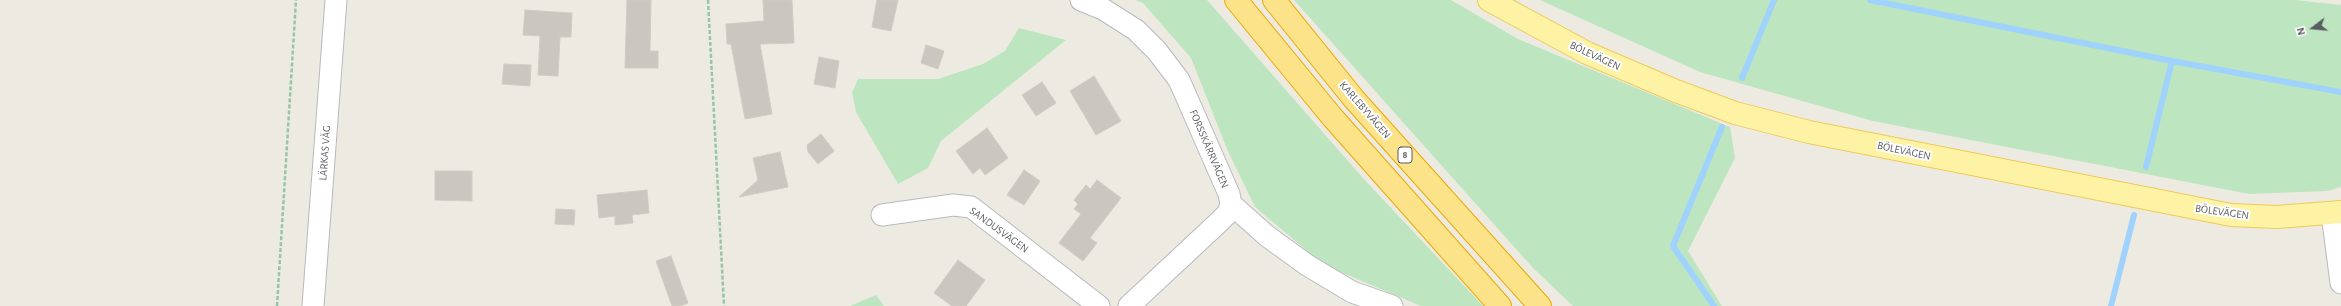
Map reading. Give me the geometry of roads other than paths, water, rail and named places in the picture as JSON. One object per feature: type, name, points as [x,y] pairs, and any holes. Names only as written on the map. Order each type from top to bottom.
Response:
[{"type":"highway","points":[[1236,0],[1333,118],[1500,306]]},
{"type":"highway","name":"KARLEBYVÄGEN","points":[[1274,0],[1354,98],[1540,306]]},
{"type":"main road","name":"BÖLEVÄGEN","points":[[1491,0],[1600,59],[1736,113],[1787,126],[2037,178],[2232,215],[2277,217],[2337,213]]},
{"type":"street","name":"LÄRKAS VÄG","points":[[314,306],[336,0]]},
{"type":"street","name":"FORSSKÄRRVÄGEN","points":[[1081,0],[1103,9],[1136,30],[1157,51],[1179,80],[1229,194],[1231,204]]},
{"type":"street","points":[[1129,306],[1219,222],[1228,213],[1231,204],[1267,236],[1307,265],[1352,292],[1392,306]]},
{"type":"street","name":"SANDUSVÄGEN","points":[[882,216],[953,205],[971,207],[1099,306]]},
{"type":"street","points":[[2337,213],[2341,283]]},
{"type":"waterway","points":[[1742,78],[1774,0]]},
{"type":"waterway","points":[[1870,0],[2172,61],[2341,92]]},
{"type":"waterway","points":[[2146,167],[2172,61]]},
{"type":"waterway","points":[[1714,306],[1673,246],[1722,127]]},
{"type":"waterway","points":[[2111,306],[2134,215]]}]
